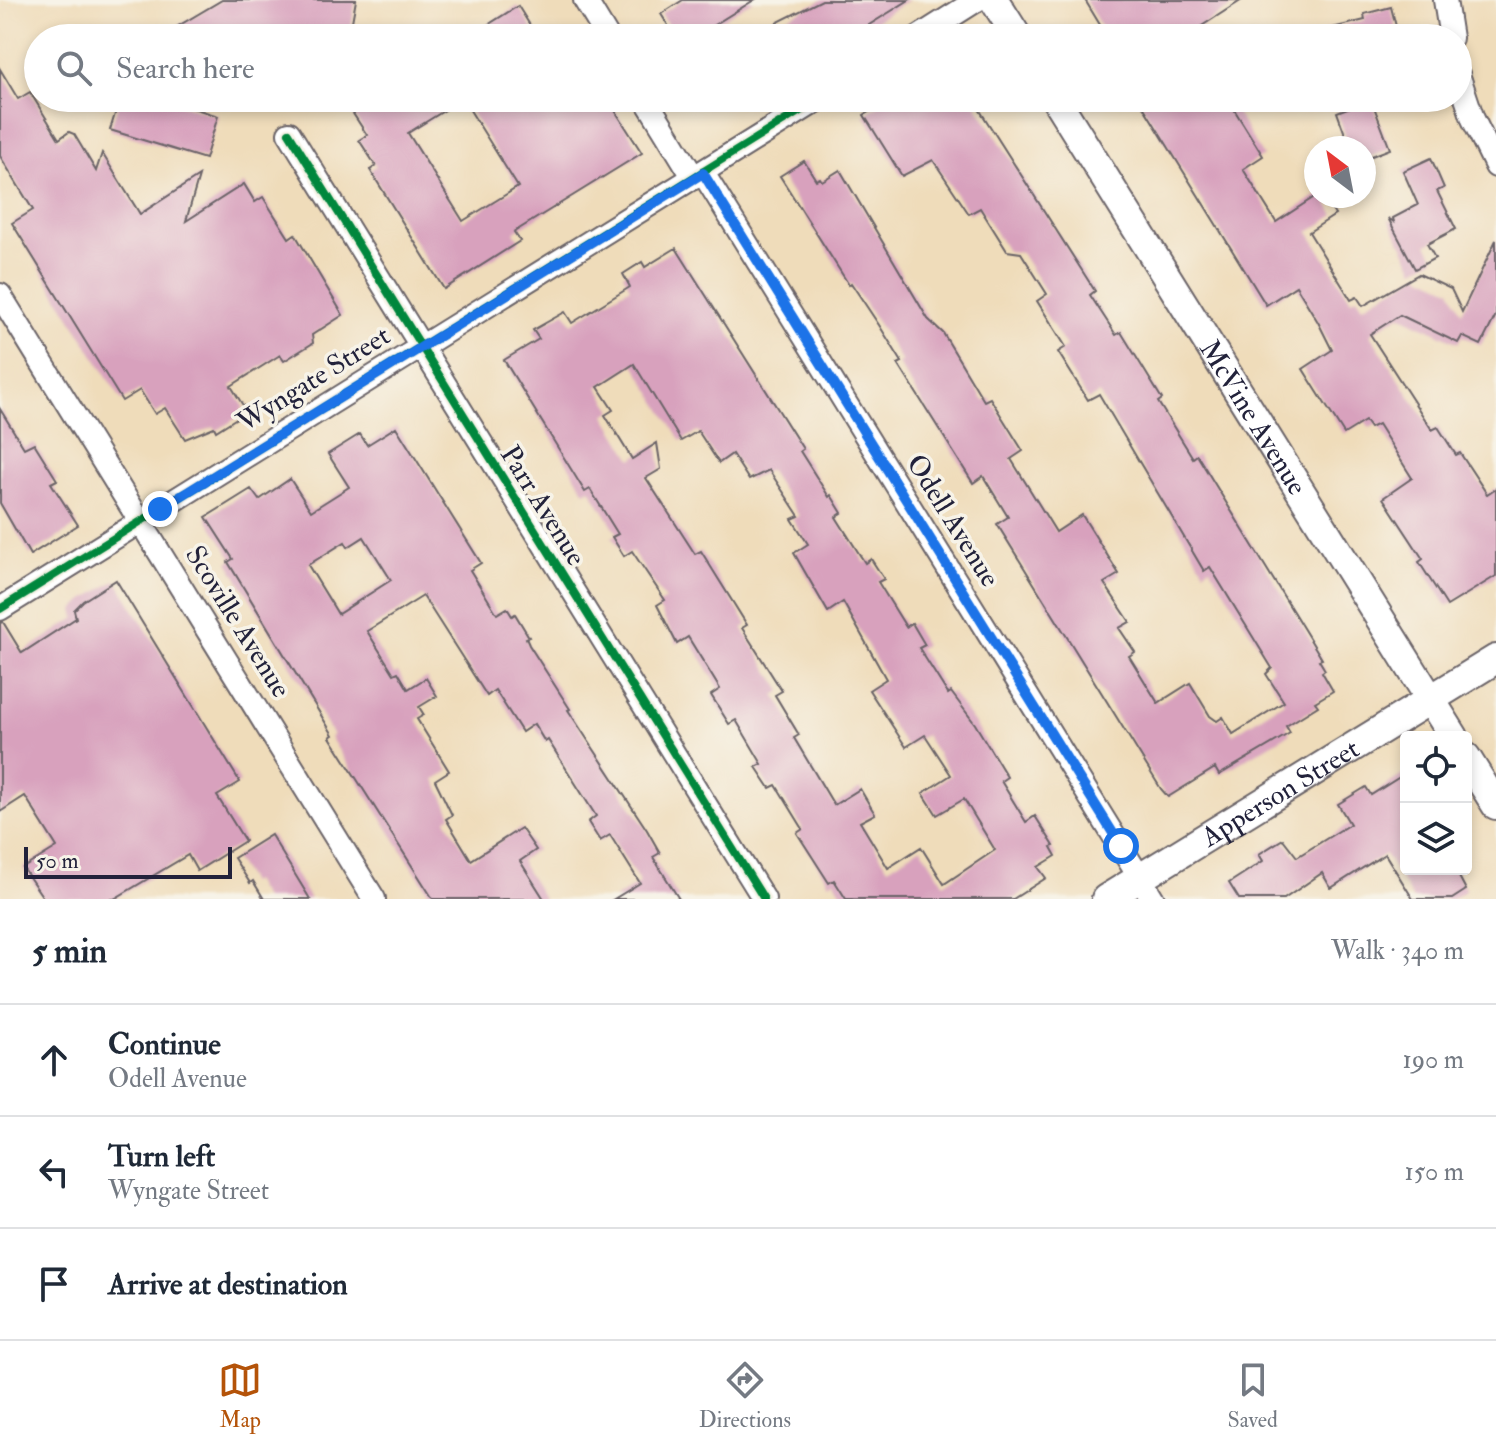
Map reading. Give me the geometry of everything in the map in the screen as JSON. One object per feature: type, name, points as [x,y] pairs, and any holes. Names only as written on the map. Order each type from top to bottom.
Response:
[{"type":"street","points":[[585,0],[600,24]]},
{"type":"street","points":[[939,24],[977,0]]},
{"type":"street","points":[[994,0],[1009,24]]},
{"type":"street","points":[[1445,0],[1449,24]]},
{"type":"street","name":"Odell Avenue","points":[[655,112],[698,176],[1146,889]]},
{"type":"street","name":"Wyngate Street","points":[[0,609],[799,112]]},
{"type":"street","name":"McVine Avenue","points":[[1064,112],[1450,731]]},
{"type":"street","points":[[1471,112],[1496,166]]},
{"type":"street","name":"Parr Avenue","points":[[289,133],[764,899]]},
{"type":"street","name":"Scoville Avenue","points":[[0,295],[374,899]]},
{"type":"street","name":"Apperson Street","points":[[1106,899],[1146,889],[1496,659]]},
{"type":"street","points":[[1472,767],[1496,805]]},
{"type":"building","points":[[222,0],[356,0],[352,24],[182,24]]},
{"type":"building","points":[[683,0],[754,0],[715,24],[667,24],[661,14]]},
{"type":"building","points":[[822,0],[909,0],[870,24],[776,23]]},
{"type":"building","points":[[1085,0],[1242,0],[1205,24],[1100,24]]},
{"type":"building","points":[[518,6],[529,24],[489,24]]},
{"type":"building","points":[[1391,7],[1395,24],[1349,24],[1365,20],[1364,14]]},
{"type":"building","points":[[0,69],[18,99],[24,96],[24,112],[42,112],[59,139],[69,132],[74,134],[96,171],[102,153],[140,214],[199,176],[186,221],[244,184],[255,202],[263,197],[289,238],[295,234],[343,315],[312,335],[313,343],[284,361],[280,355],[231,386],[244,407],[241,410],[243,414],[216,431],[214,427],[185,439],[165,408],[155,414],[140,390],[122,401],[12,223],[33,210],[0,156]]},
{"type":"building","points":[[116,112],[205,112],[218,116],[205,159],[110,130]]},
{"type":"building","points":[[352,112],[442,112],[408,133],[463,221],[518,187],[471,112],[616,112],[642,153],[514,232],[520,241],[444,289],[370,170],[376,166],[359,140],[367,135]]},
{"type":"building","points":[[869,112],[981,112],[1095,291],[1090,295],[1116,335],[1121,332],[1162,399],[1158,402],[1193,458],[1197,455],[1322,659],[1319,660],[1325,670],[1322,672],[1333,691],[1315,702],[1318,706],[1286,726],[1290,733],[1219,775],[1215,768],[1168,797],[1161,789],[997,524],[1008,517],[983,476],[973,483],[898,364],[902,362],[879,325],[851,283],[849,285],[780,176],[804,161],[816,180],[820,178],[822,181],[840,170],[928,319],[943,333],[984,401],[990,398],[1023,451],[1011,459],[1056,532],[1082,515],[1119,574],[1104,583],[1130,622],[1119,628],[1135,652],[1129,656],[1158,703],[1190,683],[1210,716],[1217,721],[1223,717],[1233,734],[1284,702],[1266,674],[1272,668],[1210,567],[1204,571],[1099,394],[1088,400],[1058,352],[1066,347],[1037,301],[1047,294],[1021,253],[1007,251],[980,208],[969,214],[933,160],[902,176],[864,115]]},
{"type":"building","points":[[1147,112],[1236,112],[1263,156],[1243,169],[1276,222],[1304,204],[1304,208],[1331,208],[1335,215],[1309,232],[1351,300],[1357,297],[1363,306],[1419,274],[1451,289],[1462,312],[1496,240],[1496,315],[1481,345],[1462,336],[1458,343],[1400,315],[1370,334],[1432,430],[1438,427],[1456,455],[1460,453],[1487,494],[1496,488],[1496,576],[1447,606],[1419,562],[1423,559],[1383,498],[1412,478],[1378,424],[1370,428],[1365,421],[1344,434],[1303,369],[1332,350],[1296,286],[1266,305]]},
{"type":"building","points":[[1337,112],[1376,112],[1390,149],[1376,154],[1376,136],[1346,136]]},
{"type":"building","points":[[1431,158],[1444,188],[1437,191],[1456,229],[1427,244],[1435,258],[1415,269],[1388,218],[1394,222],[1393,218],[1418,205],[1403,171]]},
{"type":"building","points":[[676,248],[803,449],[800,451],[842,513],[836,517],[865,563],[871,559],[884,579],[878,582],[906,627],[912,623],[925,645],[919,648],[948,694],[951,692],[975,724],[1007,777],[1001,781],[1026,822],[1035,816],[1054,846],[1051,847],[1056,856],[1038,867],[1046,878],[1013,899],[846,899],[834,880],[829,883],[797,833],[803,829],[776,785],[770,788],[756,767],[762,764],[736,720],[729,724],[711,695],[720,689],[688,637],[677,644],[657,605],[665,600],[632,551],[624,556],[612,537],[618,534],[590,489],[585,492],[504,360],[539,339],[533,330],[565,312],[572,323],[630,287],[623,274],[642,262],[645,267]],"holes":[[[634,364],[681,441],[698,431],[719,463],[732,454],[749,480],[769,470],[799,516],[792,519],[808,544],[794,553],[828,612],[843,602],[886,679],[869,690],[906,747],[925,735],[951,775],[923,793],[937,815],[964,799],[995,850],[944,884],[921,847],[888,868],[860,822],[875,814],[860,789],[834,805],[794,738],[799,735],[775,695],[782,691],[742,628],[747,625],[701,551],[695,554],[646,478],[661,469],[657,443],[632,459],[605,415],[613,410],[598,387]]]},
{"type":"building","points":[[0,409],[24,448],[34,443],[57,480],[51,483],[78,525],[30,555],[0,503]]},
{"type":"building","points":[[396,427],[481,563],[470,570],[497,614],[507,608],[512,616],[515,614],[529,637],[526,638],[529,645],[568,710],[647,830],[660,853],[653,857],[679,899],[614,899],[640,883],[610,835],[600,841],[588,822],[596,816],[548,740],[545,742],[534,724],[522,732],[495,690],[487,696],[423,596],[367,631],[394,674],[398,672],[408,689],[426,678],[437,696],[419,707],[424,715],[417,719],[449,771],[435,780],[452,815],[446,819],[471,860],[521,828],[536,850],[520,861],[544,899],[433,899],[330,737],[333,735],[228,562],[233,559],[206,517],[251,489],[259,500],[290,479],[311,511],[349,487],[328,454],[360,434],[367,445]],"holes":[[[364,537],[391,580],[338,614],[308,565],[345,542],[348,547]]]},
{"type":"building","points":[[116,580],[240,782],[217,796],[245,841],[197,871],[188,855],[114,899],[44,899],[23,868],[57,847],[25,796],[0,812],[0,623],[3,622],[22,653],[76,618],[74,610],[83,601]]},
{"type":"building","points":[[1400,777],[1400,875],[1458,875],[1466,890],[1452,899],[1413,899],[1385,854],[1331,888],[1322,873],[1284,899],[1239,899],[1229,883],[1263,861],[1259,854],[1283,839],[1297,857],[1350,824],[1338,804],[1366,787],[1371,795]]},
{"type":"building","points":[[271,835],[310,899],[264,899],[234,858]]},
{"type":"cycle path","points":[[0,609],[799,112]]},
{"type":"cycle path","points":[[289,133],[764,899]]},
{"type":"route","points":[[160,509],[703,173],[1121,846]]}]
